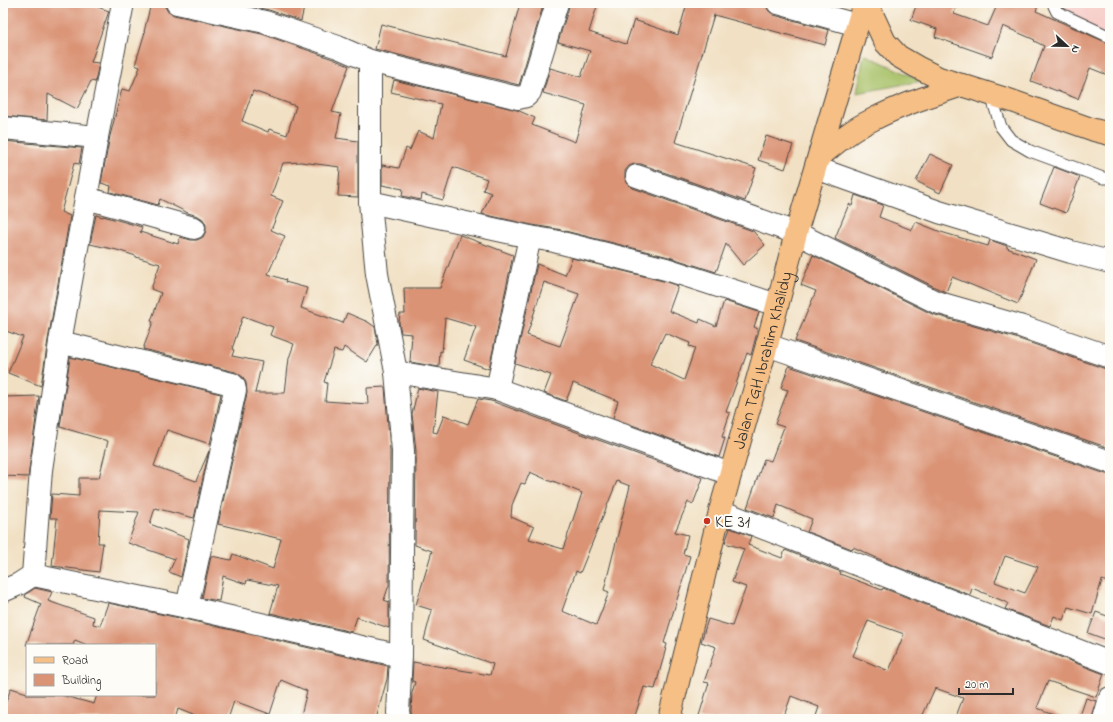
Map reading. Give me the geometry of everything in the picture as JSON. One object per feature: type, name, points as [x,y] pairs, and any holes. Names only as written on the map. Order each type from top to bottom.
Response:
[{"type":"main road","name":"Jalan TGH Ibrahim Khalidy","points":[[669,719],[730,474],[767,345],[796,233],[864,3]]},
{"type":"main road","points":[[867,3],[885,42],[898,56],[917,67],[939,78],[1110,134]]},
{"type":"main road","points":[[817,162],[840,140],[868,122],[930,96],[962,85]]},
{"type":"street","points":[[33,575],[41,470],[60,342],[123,3]]},
{"type":"street","points":[[177,3],[265,22],[338,47],[370,62],[518,98],[526,96],[530,92],[558,3]]},
{"type":"street","points":[[778,3],[857,25]]},
{"type":"street","points":[[370,62],[370,202],[377,274],[396,372],[403,451],[401,656],[398,713],[400,719]]},
{"type":"street","points":[[3,128],[97,137]]},
{"type":"street","points":[[817,162],[939,212],[1071,252],[1110,262]]},
{"type":"street","points":[[637,176],[796,233],[936,302],[1024,327],[1110,357]]},
{"type":"street","points":[[86,198],[194,228]]},
{"type":"street","points":[[370,202],[554,241],[666,269],[777,305]]},
{"type":"street","points":[[497,389],[530,237]]},
{"type":"street","points":[[60,342],[232,384],[234,386],[235,390],[187,608]]},
{"type":"street","points":[[767,345],[1110,462]]},
{"type":"street","points":[[396,372],[497,389],[730,474]]},
{"type":"street","points":[[720,511],[1110,662]]},
{"type":"street","points":[[3,591],[19,584],[33,575],[401,656]]},
{"type":"street","points":[[1104,719],[1110,698]]},
{"type":"lane","points":[[1054,3],[1057,12],[1110,37]]},
{"type":"lane","points":[[992,95],[1001,127],[1011,140],[1030,151],[1103,178],[1110,178]]},
{"type":"shaded area","points":[[1058,3],[1110,3],[1110,38],[1054,15]]},
{"type":"green space","points":[[864,54],[922,81],[857,93]]},
{"type":"building","points":[[3,3],[86,3],[109,11],[91,62],[99,63],[95,82],[91,81],[77,109],[48,94],[47,120],[3,116]]},
{"type":"building","points":[[151,3],[165,3],[165,7],[168,12],[174,15],[262,34],[349,66],[332,112],[341,114],[336,138],[358,141],[358,197],[338,196],[340,167],[301,162],[283,163],[271,196],[283,201],[271,230],[285,236],[268,274],[286,280],[285,282],[307,288],[301,308],[343,323],[347,313],[368,322],[375,327],[378,344],[367,362],[344,347],[342,352],[334,350],[324,382],[327,383],[325,401],[368,404],[367,388],[385,387],[390,451],[389,585],[384,600],[389,602],[389,628],[357,617],[352,632],[270,613],[278,586],[247,580],[246,584],[223,576],[219,601],[202,598],[211,556],[231,560],[233,554],[273,569],[281,539],[218,524],[247,393],[246,383],[243,377],[235,372],[143,349],[153,322],[151,321],[161,293],[151,289],[160,264],[117,250],[90,244],[96,215],[142,227],[140,232],[178,244],[180,237],[197,240],[203,237],[206,231],[206,225],[203,219],[198,216],[188,213],[160,199],[158,205],[110,192],[111,186],[101,183],[110,136],[122,89],[130,91],[140,67],[135,65]],"holes":[[[253,91],[296,106],[287,135],[269,129],[268,132],[242,121]],[[243,316],[273,327],[270,335],[294,344],[289,358],[285,393],[255,393],[262,362],[232,356],[234,350],[232,349]]]},
{"type":"building","points":[[236,3],[305,3],[301,21],[269,10]]},
{"type":"building","points":[[520,3],[544,3],[519,85],[375,49],[381,24],[506,56]]},
{"type":"building","points":[[569,3],[598,3],[589,32],[626,44],[634,20],[678,35],[687,3],[766,3],[769,11],[774,15],[829,30],[825,45],[714,15],[675,142],[756,168],[745,201],[641,164],[629,166],[625,171],[625,179],[633,188],[753,231],[765,245],[743,265],[726,244],[716,272],[669,257],[557,229],[482,214],[491,193],[483,190],[487,179],[453,167],[443,200],[422,194],[421,200],[402,196],[403,189],[382,185],[382,165],[399,168],[406,148],[410,150],[418,131],[434,138],[441,104],[391,92],[394,80],[517,110],[535,118],[532,125],[575,142],[586,105],[543,93],[550,68],[581,77],[590,51],[558,42]]},
{"type":"building","points":[[917,3],[957,3],[954,14],[988,26],[998,3],[1039,3],[1036,11],[1110,44],[1110,76],[1090,68],[1078,99],[1031,81],[1044,46],[1034,41],[1035,40],[1003,26],[992,57],[935,37],[937,29],[911,20]]},
{"type":"building","points":[[766,136],[793,145],[785,169],[758,160]]},
{"type":"building","points":[[3,141],[82,148],[79,164],[74,163],[61,212],[70,216],[41,386],[8,373],[23,337],[3,330]]},
{"type":"building","points":[[930,154],[953,165],[940,193],[916,181]]},
{"type":"building","points":[[1054,167],[1080,177],[1066,213],[1040,203]]},
{"type":"building","points":[[855,195],[883,205],[879,217],[912,230],[916,222],[941,232],[988,246],[990,240],[1036,259],[1018,304],[952,277],[946,292],[835,238],[849,204],[852,206]]},
{"type":"building","points":[[460,235],[513,255],[489,369],[464,360],[476,327],[445,318],[439,367],[410,362],[412,334],[401,333],[399,323],[400,314],[405,314],[404,288],[440,288]]},
{"type":"building","points":[[813,255],[932,314],[1019,339],[1106,369],[1110,369],[1109,448],[795,341],[816,291],[801,285]]},
{"type":"building","points":[[572,258],[678,286],[669,311],[699,323],[700,319],[716,326],[724,301],[759,312],[754,327],[758,329],[751,355],[747,353],[726,412],[730,413],[722,437],[725,438],[719,457],[613,418],[618,401],[573,383],[566,401],[544,393],[551,375],[515,363],[537,264],[565,275]],"holes":[[[544,282],[579,294],[560,346],[527,335]],[[665,333],[690,343],[689,346],[695,348],[684,380],[650,364]]]},
{"type":"building","points":[[70,357],[221,394],[210,444],[167,430],[154,466],[196,481],[209,451],[194,518],[155,508],[150,524],[189,539],[181,577],[169,572],[175,559],[128,543],[139,512],[100,510],[98,543],[103,543],[99,572],[52,566],[57,518],[50,518],[52,494],[79,496],[79,478],[99,478],[108,441],[60,427]]},
{"type":"building","points":[[789,366],[1106,474],[1110,474],[1110,583],[1102,580],[1092,614],[1068,607],[1063,620],[1054,616],[1050,626],[1005,609],[1008,603],[972,588],[970,595],[892,565],[853,547],[852,549],[807,532],[812,519],[778,505],[774,518],[747,508],[764,459],[771,461],[784,427],[775,424],[788,390],[781,388]],"holes":[[[1005,556],[1038,567],[1025,593],[995,582]]]},
{"type":"building","points":[[418,388],[438,392],[433,432],[437,433],[444,415],[468,424],[478,399],[491,401],[703,478],[693,504],[688,502],[675,532],[688,535],[683,554],[690,556],[664,643],[667,644],[655,689],[644,687],[634,719],[412,719],[412,693],[415,682],[412,681],[413,662],[490,675],[493,664],[424,640],[432,610],[416,605],[432,551],[415,545],[416,451],[412,414]],"holes":[[[530,472],[582,493],[563,549],[529,539],[534,527],[511,517],[512,505],[521,483],[525,484]],[[617,481],[630,486],[604,590],[609,592],[596,625],[562,611],[576,571],[580,573]]]},
{"type":"building","points":[[39,396],[28,477],[3,476],[3,397]]},
{"type":"building","points":[[730,528],[751,536],[748,545],[782,558],[785,550],[841,572],[840,574],[882,590],[883,588],[1104,674],[1096,697],[1048,681],[1037,708],[1062,717],[1062,719],[955,719],[963,698],[935,688],[921,719],[815,719],[819,707],[791,696],[783,719],[698,719],[709,683],[704,682],[716,647],[701,642],[708,619],[732,626],[746,587],[732,582],[744,549],[725,543]],"holes":[[[868,621],[904,634],[889,671],[853,656]]]},
{"type":"building","points":[[35,588],[52,592],[48,601],[94,617],[93,624],[100,626],[108,603],[388,666],[387,679],[376,719],[300,719],[307,691],[281,680],[270,714],[234,701],[228,719],[203,719],[178,709],[175,719],[3,719],[3,710],[11,688],[26,693],[26,696],[65,696],[94,704],[97,696],[156,696],[156,644],[85,644],[75,640],[73,644],[26,644],[41,604],[25,597],[26,594]]},
{"type":"building","points":[[1096,612],[1110,617],[1110,641],[1088,633]]},
{"type":"building","points":[[1086,698],[1096,701],[1092,719],[1079,719]]},
{"type":"place","name":"KE 31","points":[[707,521]]}]
